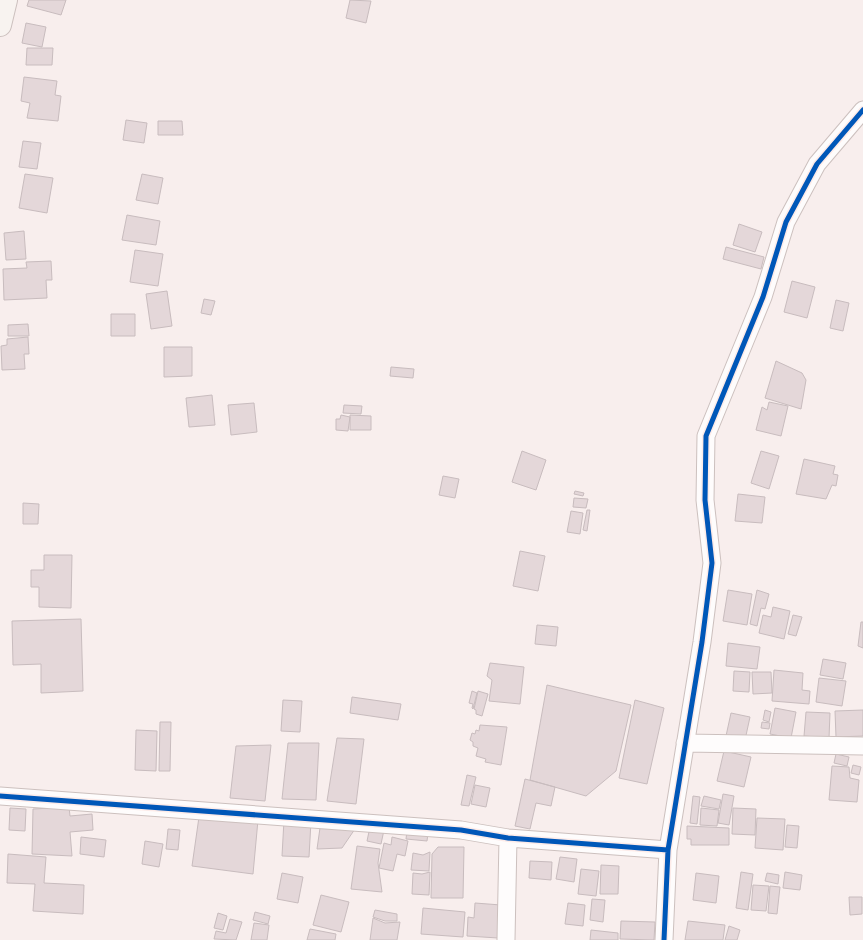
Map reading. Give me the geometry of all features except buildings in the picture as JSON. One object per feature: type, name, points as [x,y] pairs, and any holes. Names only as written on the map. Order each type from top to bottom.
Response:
[{"type":"main road","points":[[0,25],[6,0]]},
{"type":"street","points":[[664,940],[668,850],[712,563],[705,500],[706,436],[763,298],[786,222],[817,164],[863,110]]},
{"type":"street","points":[[685,743],[863,746]]},
{"type":"street","points":[[0,796],[461,830],[508,838],[668,850]]},
{"type":"street","points":[[506,940],[508,838]]},
{"type":"cycle path","points":[[664,940],[668,850],[702,642],[712,563],[705,500],[706,436],[763,297],[786,222],[817,164],[863,110]]},
{"type":"cycle path","points":[[0,796],[461,830],[508,838],[668,850]]}]
